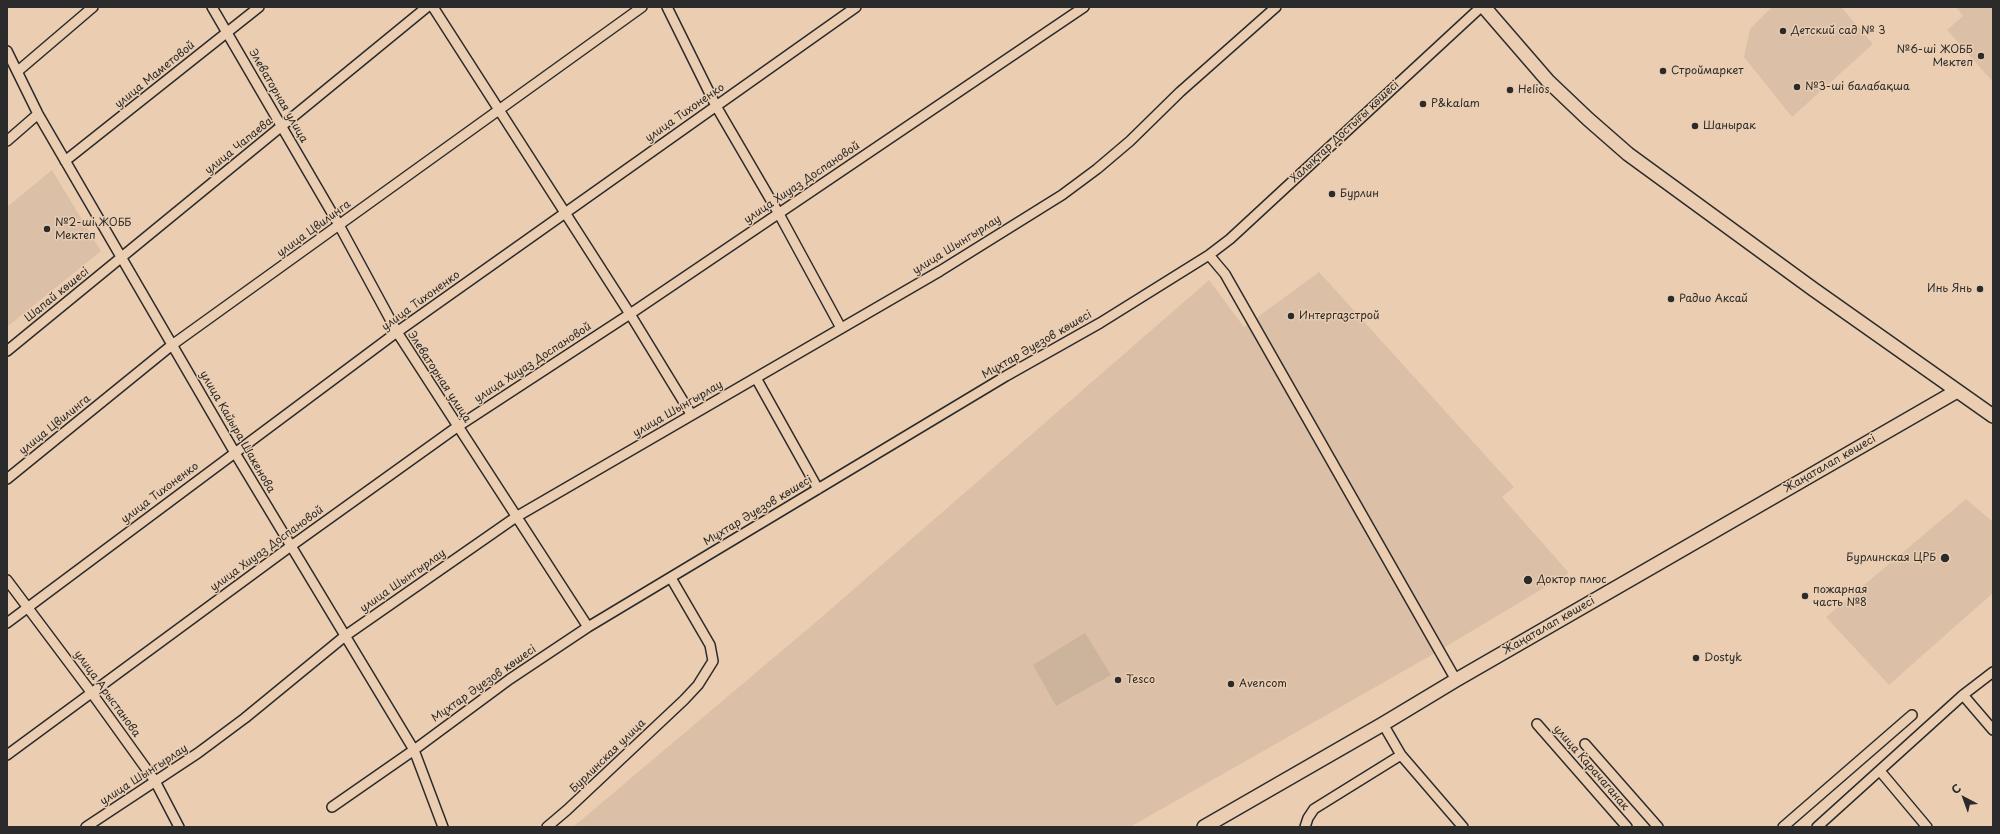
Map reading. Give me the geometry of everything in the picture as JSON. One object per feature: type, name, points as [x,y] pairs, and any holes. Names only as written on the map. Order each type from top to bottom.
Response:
[{"type":"main road","points":[[1485,7],[1548,82],[1609,138],[1813,289],[1993,416]]},
{"type":"main road","name":"Жаңаталап көшесі","points":[[1204,827],[1957,391]]},
{"type":"street","points":[[18,71],[93,7]]},
{"type":"street","name":"Элеваторная улица","points":[[212,7],[339,225],[397,332],[457,427],[588,627]]},
{"type":"street","name":"улица Маметовой","points":[[65,161],[259,7]]},
{"type":"street","name":"улица Чапаева","points":[[122,258],[427,7]]},
{"type":"street","points":[[433,7],[630,314],[692,414]]},
{"type":"street","name":"улица Цвилинга","points":[[7,479],[172,345],[642,7]]},
{"type":"street","points":[[667,7],[716,106],[779,214],[841,328]]},
{"type":"street","name":"улица Тихоненко","points":[[7,623],[397,332],[856,7]]},
{"type":"street","name":"улица Хиуаз Доспановой","points":[[7,755],[291,546],[457,427],[630,314],[1084,7]]},
{"type":"street","name":"улица Шынгырлау","points":[[86,827],[198,753],[245,718],[345,636],[516,517],[947,267],[1062,195],[1097,169],[1130,141],[1180,92],[1276,7]]},
{"type":"street","name":"Халықтар Достығы көшесі","points":[[1209,255],[1230,239],[1485,7]]},
{"type":"street","name":"улица Кайыра Шакенова","points":[[7,51],[38,114],[172,345],[235,453],[414,750],[443,827]]},
{"type":"street","points":[[7,141],[38,114]]},
{"type":"street","points":[[1209,255],[1225,274],[1456,680]]},
{"type":"street","name":"Мұхтар Әуезов көшесі","points":[[332,807],[414,750],[510,679],[588,627],[1006,376],[1100,323],[1209,255]]},
{"type":"street","name":"Шапай көшесі","points":[[7,351],[122,258]]},
{"type":"street","points":[[756,378],[818,489]]},
{"type":"street","name":"Бурлинская улица","points":[[547,827],[568,810],[698,686],[713,661],[710,645],[671,578]]},
{"type":"street","name":"улица Арыстанова","points":[[7,580],[91,692],[155,781],[179,827]]},
{"type":"street","points":[[1817,827],[1963,696],[1993,672]]},
{"type":"street","points":[[1963,696],[1993,730]]},
{"type":"street","points":[[1783,827],[1912,715]]},
{"type":"street","points":[[1383,724],[1401,755],[1464,827]]},
{"type":"street","name":"улица Карачаганак","points":[[1537,724],[1627,827]]},
{"type":"street","points":[[1585,744],[1658,827]]},
{"type":"street","points":[[1305,827],[1308,818],[1314,809],[1401,755]]},
{"type":"street","points":[[1880,771],[1927,827]]},
{"type":"shaded area","name":"№3-ші балабақша","points":[[1772,7],[1841,7],[1873,44],[1792,117],[1744,57],[1750,29]]},
{"type":"shaded area","name":"№6-ші ЖОББ Мектеп","points":[[1956,7],[1993,7],[1993,82],[1947,30],[1963,16]]},
{"type":"shaded area","name":"№2-ші ЖОББ Мектеп","points":[[52,170],[101,251],[7,327],[7,207]]},
{"type":"shaded area","points":[[1319,272],[1514,487],[1502,497],[1569,573],[1430,656],[1130,827],[573,827],[823,616],[1209,280],[1244,327]]},
{"type":"shaded area","name":"Бурлинская ЦРБ","points":[[1966,499],[1993,522],[1993,593],[1889,685],[1826,617]]},
{"type":"shaded area","points":[[1085,633],[1111,675],[1056,706],[1033,665]]},
{"type":"place","name":"Детский сад № 3","points":[[1783,31]]},
{"type":"place","name":"№6-ші ЖОББ Мектеп","points":[[1981,56]]},
{"type":"place","name":"Строймаркет","points":[[1663,71]]},
{"type":"place","name":"№3-ші балабақша","points":[[1797,87]]},
{"type":"place","name":"Helios","points":[[1510,90]]},
{"type":"place","name":"P&kalam","points":[[1423,104]]},
{"type":"place","name":"Шанырак","points":[[1695,126]]},
{"type":"place","name":"Бурлин","points":[[1332,194]]},
{"type":"place","name":"№2-ші ЖОББ Мектеп","points":[[47,229]]},
{"type":"place","name":"Инь Янь","points":[[1980,289]]},
{"type":"place","name":"Радио Аксай","points":[[1671,299]]},
{"type":"place","name":"Интергазстрой","points":[[1291,316]]},
{"type":"place","name":"Бурлинская ЦРБ","points":[[1945,558]]},
{"type":"place","name":"Доктор плюс","points":[[1528,580]]},
{"type":"place","name":"пожарная часть №8","points":[[1805,596]]},
{"type":"place","name":"Dostyk","points":[[1696,658]]},
{"type":"place","name":"Tesco","points":[[1118,680]]},
{"type":"place","name":"Avencom","points":[[1231,684]]}]
